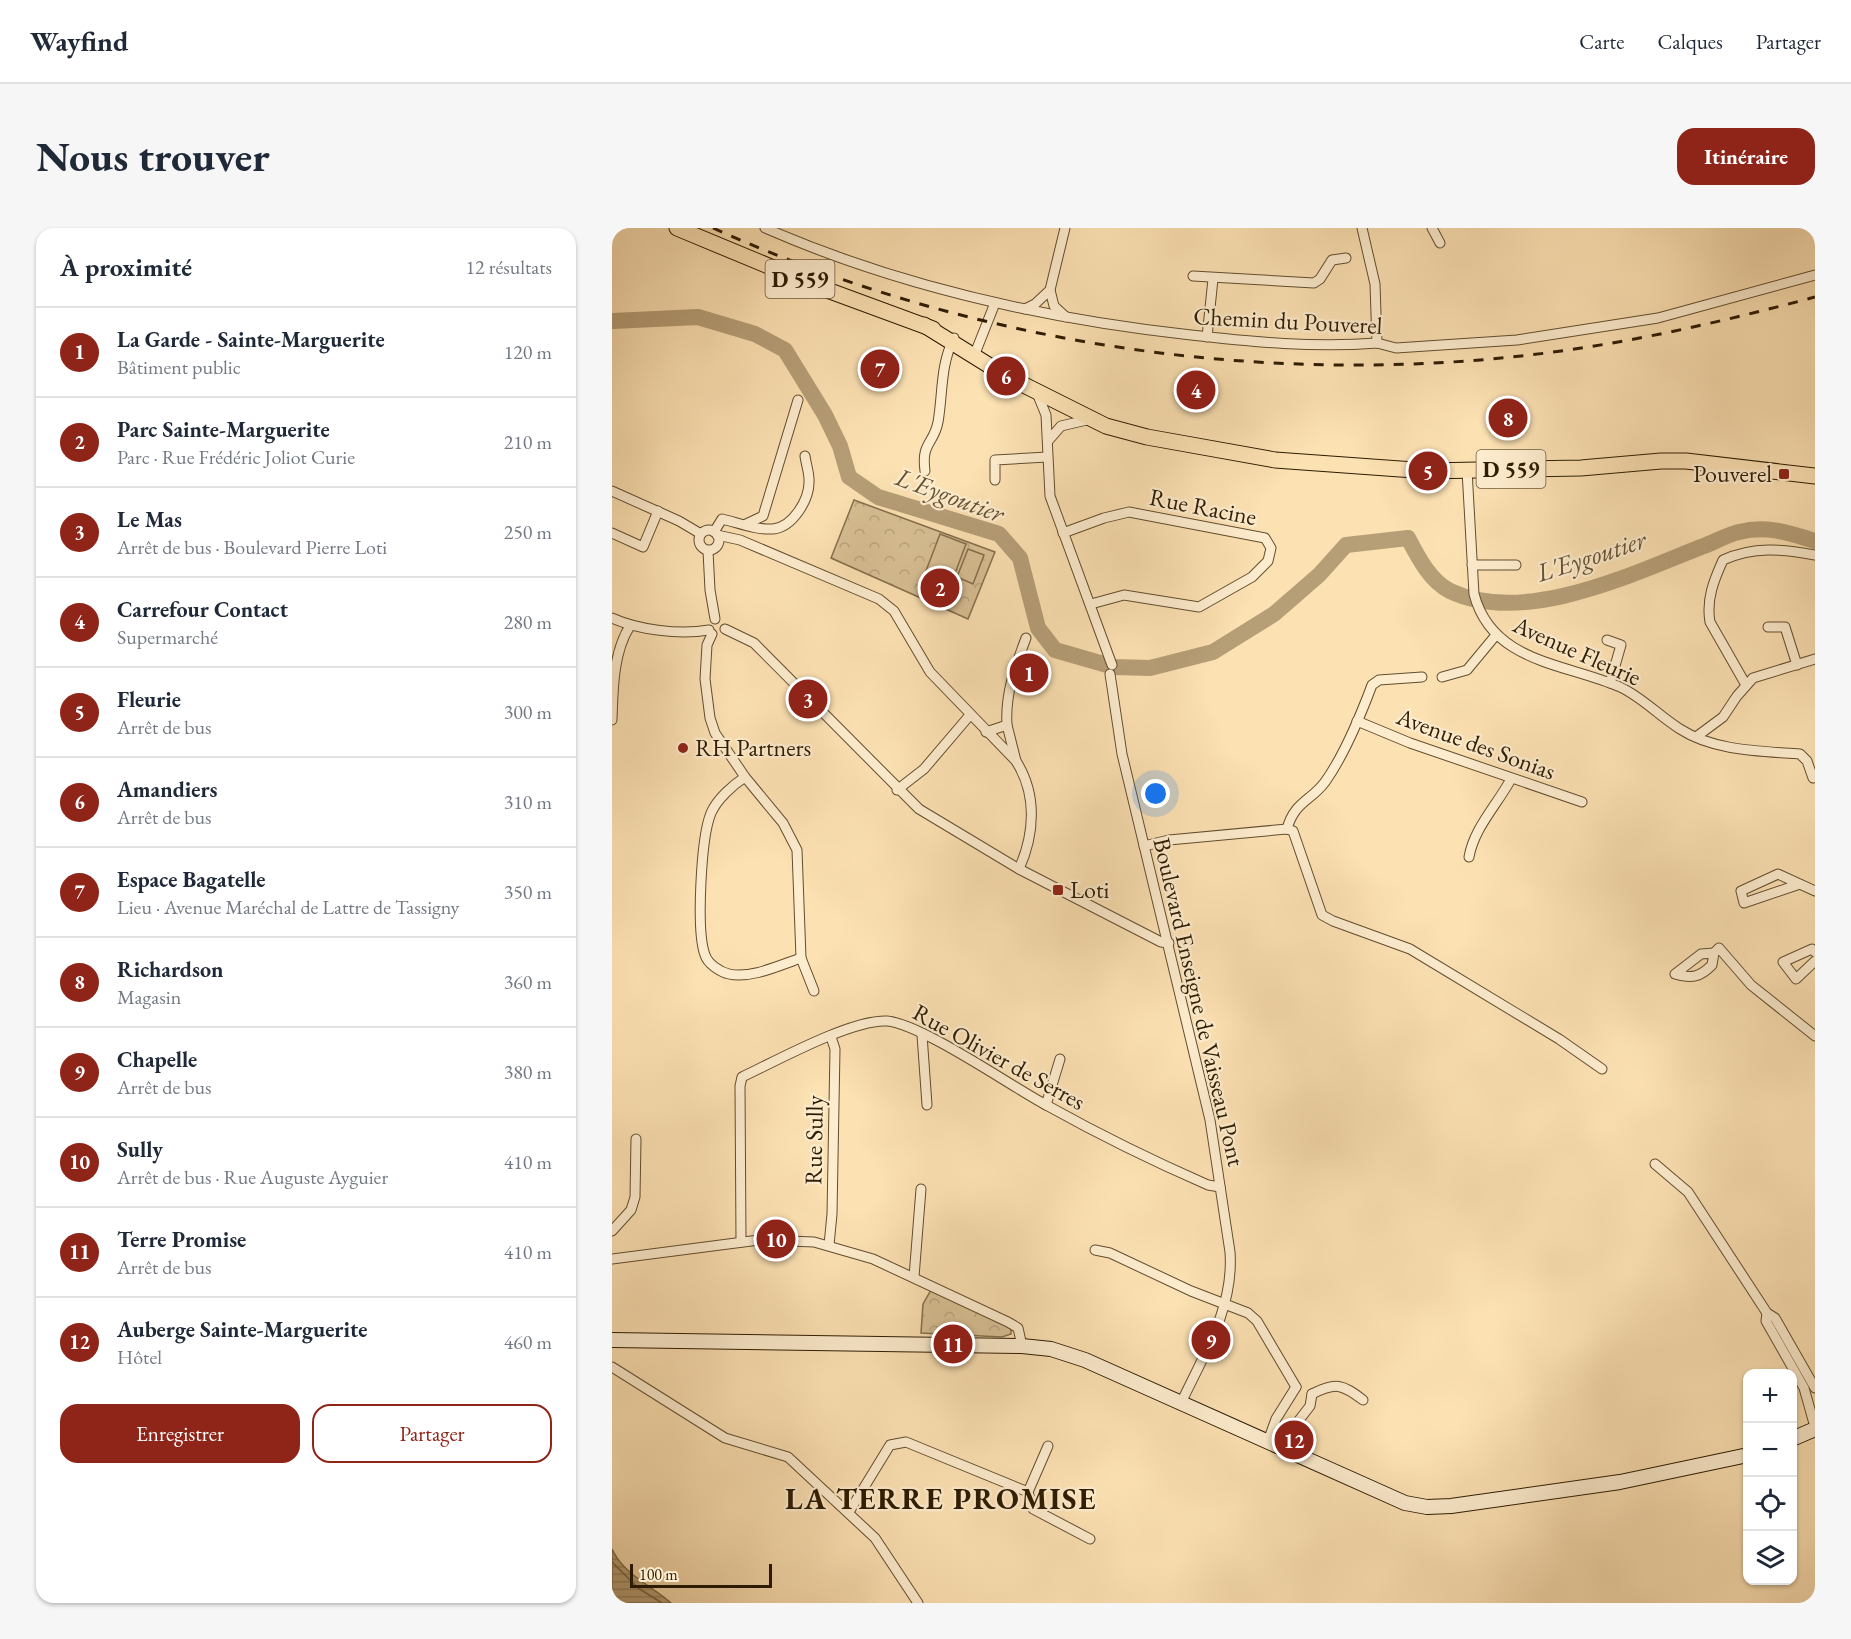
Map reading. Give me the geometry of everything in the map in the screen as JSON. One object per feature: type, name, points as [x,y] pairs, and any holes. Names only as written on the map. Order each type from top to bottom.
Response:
[{"type":"main road","name":"D 559","points":[[678,228],[819,288],[924,325],[1090,419],[1124,433],[1308,464],[1428,471],[1581,468],[1661,460],[1815,476]]},
{"type":"main road","name":"D 559","points":[[975,352],[1036,392],[1070,408],[1208,446]]},
{"type":"main road","points":[[612,1340],[1022,1346],[1051,1349],[1085,1360],[1405,1503],[1436,1508],[1620,1482],[1743,1456]]},
{"type":"main road","points":[[1797,1437],[1815,1428]]},
{"type":"street","name":"Chemin du Pouverel","points":[[765,228],[873,270],[995,303],[1066,317],[1207,337],[1280,344],[1377,343],[1396,348],[1431,347],[1553,335],[1658,318],[1815,276]]},
{"type":"street","points":[[1065,228],[1050,290],[1054,306],[1066,317]]},
{"type":"street","points":[[1362,228],[1375,284],[1377,343]]},
{"type":"street","points":[[1432,228],[1440,243]]},
{"type":"street","points":[[1192,276],[1314,283],[1320,279],[1332,260],[1346,258]]},
{"type":"street","points":[[1207,337],[1213,279]]},
{"type":"street","points":[[1025,309],[1035,304],[1050,290]]},
{"type":"street","points":[[975,352],[995,303]]},
{"type":"street","points":[[925,471],[924,448],[938,425],[945,361],[953,340]]},
{"type":"street","name":"Boulevard Enseigne de Vaisseau Pont","points":[[1036,392],[1046,415],[1050,496],[1091,604],[1111,670],[1122,754],[1210,1120],[1220,1187],[1231,1269],[1226,1304],[1181,1403]]},
{"type":"street","points":[[741,526],[757,521],[763,516],[798,400]]},
{"type":"street","points":[[1046,415],[1050,407],[1070,408],[1061,426],[1048,441]]},
{"type":"street","points":[[708,550],[718,545],[716,533],[722,519],[741,526],[773,529],[786,524],[796,516],[809,482],[805,456]]},
{"type":"street","points":[[995,480],[995,460],[1047,457]]},
{"type":"street","name":"Avenue Fleurie","points":[[1467,470],[1474,594],[1478,613],[1496,635],[1515,650],[1631,692],[1682,731],[1696,737],[1732,748],[1800,754],[1806,761],[1813,778]]},
{"type":"street","points":[[612,490],[701,534]]},
{"type":"street","points":[[612,533],[643,547],[658,511]]},
{"type":"street","name":"Rue Racine","points":[[1063,533],[1104,518],[1129,512],[1265,538],[1270,548],[1268,561],[1252,577],[1199,607],[1124,595],[1091,604]]},
{"type":"street","points":[[701,534],[707,530],[740,540],[886,603],[900,619],[930,672],[1016,761],[1026,778],[1033,809],[1019,869]]},
{"type":"street","points":[[701,534],[700,545],[708,550]]},
{"type":"street","points":[[1746,685],[1710,622],[1708,610],[1712,583],[1723,560],[1741,552],[1778,548],[1815,555]]},
{"type":"street","points":[[708,550],[710,590],[715,619]]},
{"type":"street","points":[[1472,565],[1516,565]]},
{"type":"street","points":[[612,618],[630,626],[710,632],[720,635],[725,629]]},
{"type":"street","points":[[715,619],[723,622],[725,629],[754,643],[897,790],[919,809],[1019,869],[1161,942],[1169,943]]},
{"type":"street","points":[[715,619],[709,623],[705,679],[710,718],[716,733],[745,777],[783,823],[797,850],[801,958],[814,992]]},
{"type":"street","points":[[612,720],[613,682],[624,638],[630,626]]},
{"type":"street","points":[[1768,627],[1785,627],[1797,665]]},
{"type":"street","points":[[1442,676],[1467,670],[1496,635]]},
{"type":"street","points":[[1016,761],[1007,725],[1006,709],[1010,687],[1026,638]]},
{"type":"street","points":[[1607,640],[1621,645],[1610,683]]},
{"type":"street","points":[[1696,737],[1723,717],[1753,678],[1815,659]]},
{"type":"street","points":[[1287,829],[1290,817],[1301,802],[1323,785],[1357,721],[1372,685],[1379,680],[1422,677]]},
{"type":"street","points":[[897,790],[924,769],[970,715]]},
{"type":"street","name":"Avenue des Sonias","points":[[1357,721],[1511,779],[1582,802]]},
{"type":"street","points":[[986,732],[1007,725]]},
{"type":"street","points":[[745,777],[733,785],[711,811],[702,842],[701,894],[705,956],[716,968],[730,975],[755,973],[801,958]]},
{"type":"street","points":[[1469,857],[1472,838],[1498,802],[1511,779]]},
{"type":"street","points":[[1144,846],[1170,840],[1287,829],[1293,831],[1322,915],[1410,949],[1559,1039],[1602,1069]]},
{"type":"street","points":[[1800,884],[1744,903],[1741,891],[1778,874],[1800,884],[1815,891]]},
{"type":"street","points":[[1815,952],[1812,949],[1783,962],[1796,979],[1815,961]]},
{"type":"street","points":[[1716,950],[1751,985],[1815,1035]]},
{"type":"street","name":"Rue Olivier de Serres","points":[[741,1242],[740,1086],[742,1077],[831,1037],[870,1023],[886,1021],[899,1024],[922,1035],[1127,1149],[1208,1185],[1220,1187]]},
{"type":"street","points":[[922,1035],[927,1105]]},
{"type":"street","name":"Rue Sully","points":[[829,1245],[835,1104],[835,1049],[831,1037]]},
{"type":"street","points":[[1046,1105],[1060,1059]]},
{"type":"street","points":[[612,1231],[631,1210],[635,1197],[636,1140]]},
{"type":"street","points":[[1655,1164],[1688,1192],[1767,1313],[1775,1318],[1815,1388]]},
{"type":"street","points":[[914,1277],[921,1189]]},
{"type":"street","points":[[612,1259],[741,1242],[784,1239],[829,1245],[873,1259],[914,1277],[1018,1328],[1022,1346]]},
{"type":"street","points":[[1095,1250],[1110,1253],[1191,1291],[1253,1316],[1296,1386],[1312,1394]]},
{"type":"street","points":[[1767,1313],[1766,1322],[1810,1402],[1815,1428]]},
{"type":"street","points":[[612,1367],[725,1438],[788,1457],[875,1538],[918,1603]]},
{"type":"street","points":[[1273,1443],[1276,1419],[1296,1386]]},
{"type":"street","points":[[1312,1394],[1326,1388],[1341,1386],[1363,1400]]},
{"type":"street","points":[[1273,1443],[1310,1407],[1312,1394]]},
{"type":"street","points":[[849,1512],[890,1445],[906,1442],[1028,1492]]},
{"type":"street","points":[[1048,1446],[1028,1492],[1034,1509],[1089,1539]]},
{"type":"green space","points":[[854,500],[995,552],[968,619],[831,558]]},
{"type":"green space","points":[[940,534],[966,544],[947,595],[921,584]]},
{"type":"green space","points":[[968,549],[984,555],[973,584],[957,577]]},
{"type":"green space","points":[[931,1290],[1011,1328],[1011,1334],[1002,1337],[921,1333],[923,1304]]},
{"type":"water","points":[[612,1549],[623,1566],[671,1603],[612,1603]]},
{"type":"waterway","name":"L'Eygoutier","points":[[612,321],[698,317],[755,334],[785,350],[825,415],[840,446],[849,477],[878,497],[999,534],[1020,558],[1038,628],[1055,650],[1114,667],[1150,668],[1213,652],[1274,614],[1319,575],[1346,545],[1408,538],[1425,568],[1443,587],[1479,600],[1510,603],[1543,600],[1577,593],[1642,571],[1739,532],[1768,530],[1815,541]]},
{"type":"railway","points":[[713,228],[808,267],[906,300],[1007,326],[1108,346],[1211,358],[1315,365],[1418,364],[1521,356],[1595,346],[1742,316],[1815,297]]},
{"type":"place","name":"Espace Bagatelle","points":[[880,369]]},
{"type":"place","name":"Amandiers","points":[[1006,376]]},
{"type":"place","name":"Carrefour Contact","points":[[1196,390]]},
{"type":"place","name":"Richardson","points":[[1508,418]]},
{"type":"place","name":"Fleurie","points":[[1428,471]]},
{"type":"place","name":"Pouverel","points":[[1784,474]]},
{"type":"place","name":"Parc Sainte-Marguerite","points":[[940,588]]},
{"type":"place","name":"La Garde - Sainte-Marguerite","points":[[1029,673]]},
{"type":"place","name":"Le Mas","points":[[808,699]]},
{"type":"place","name":"RH Partners","points":[[683,748]]},
{"type":"place","name":"Loti","points":[[1058,890]]},
{"type":"place","name":"Sully","points":[[776,1239]]},
{"type":"place","name":"Chapelle","points":[[1211,1340]]},
{"type":"place","name":"Terre Promise","points":[[953,1344]]},
{"type":"place","name":"Auberge Sainte-Marguerite","points":[[1294,1440]]},
{"type":"district","name":"LA TERRE PROMISE","points":[[941,1499]]}]
